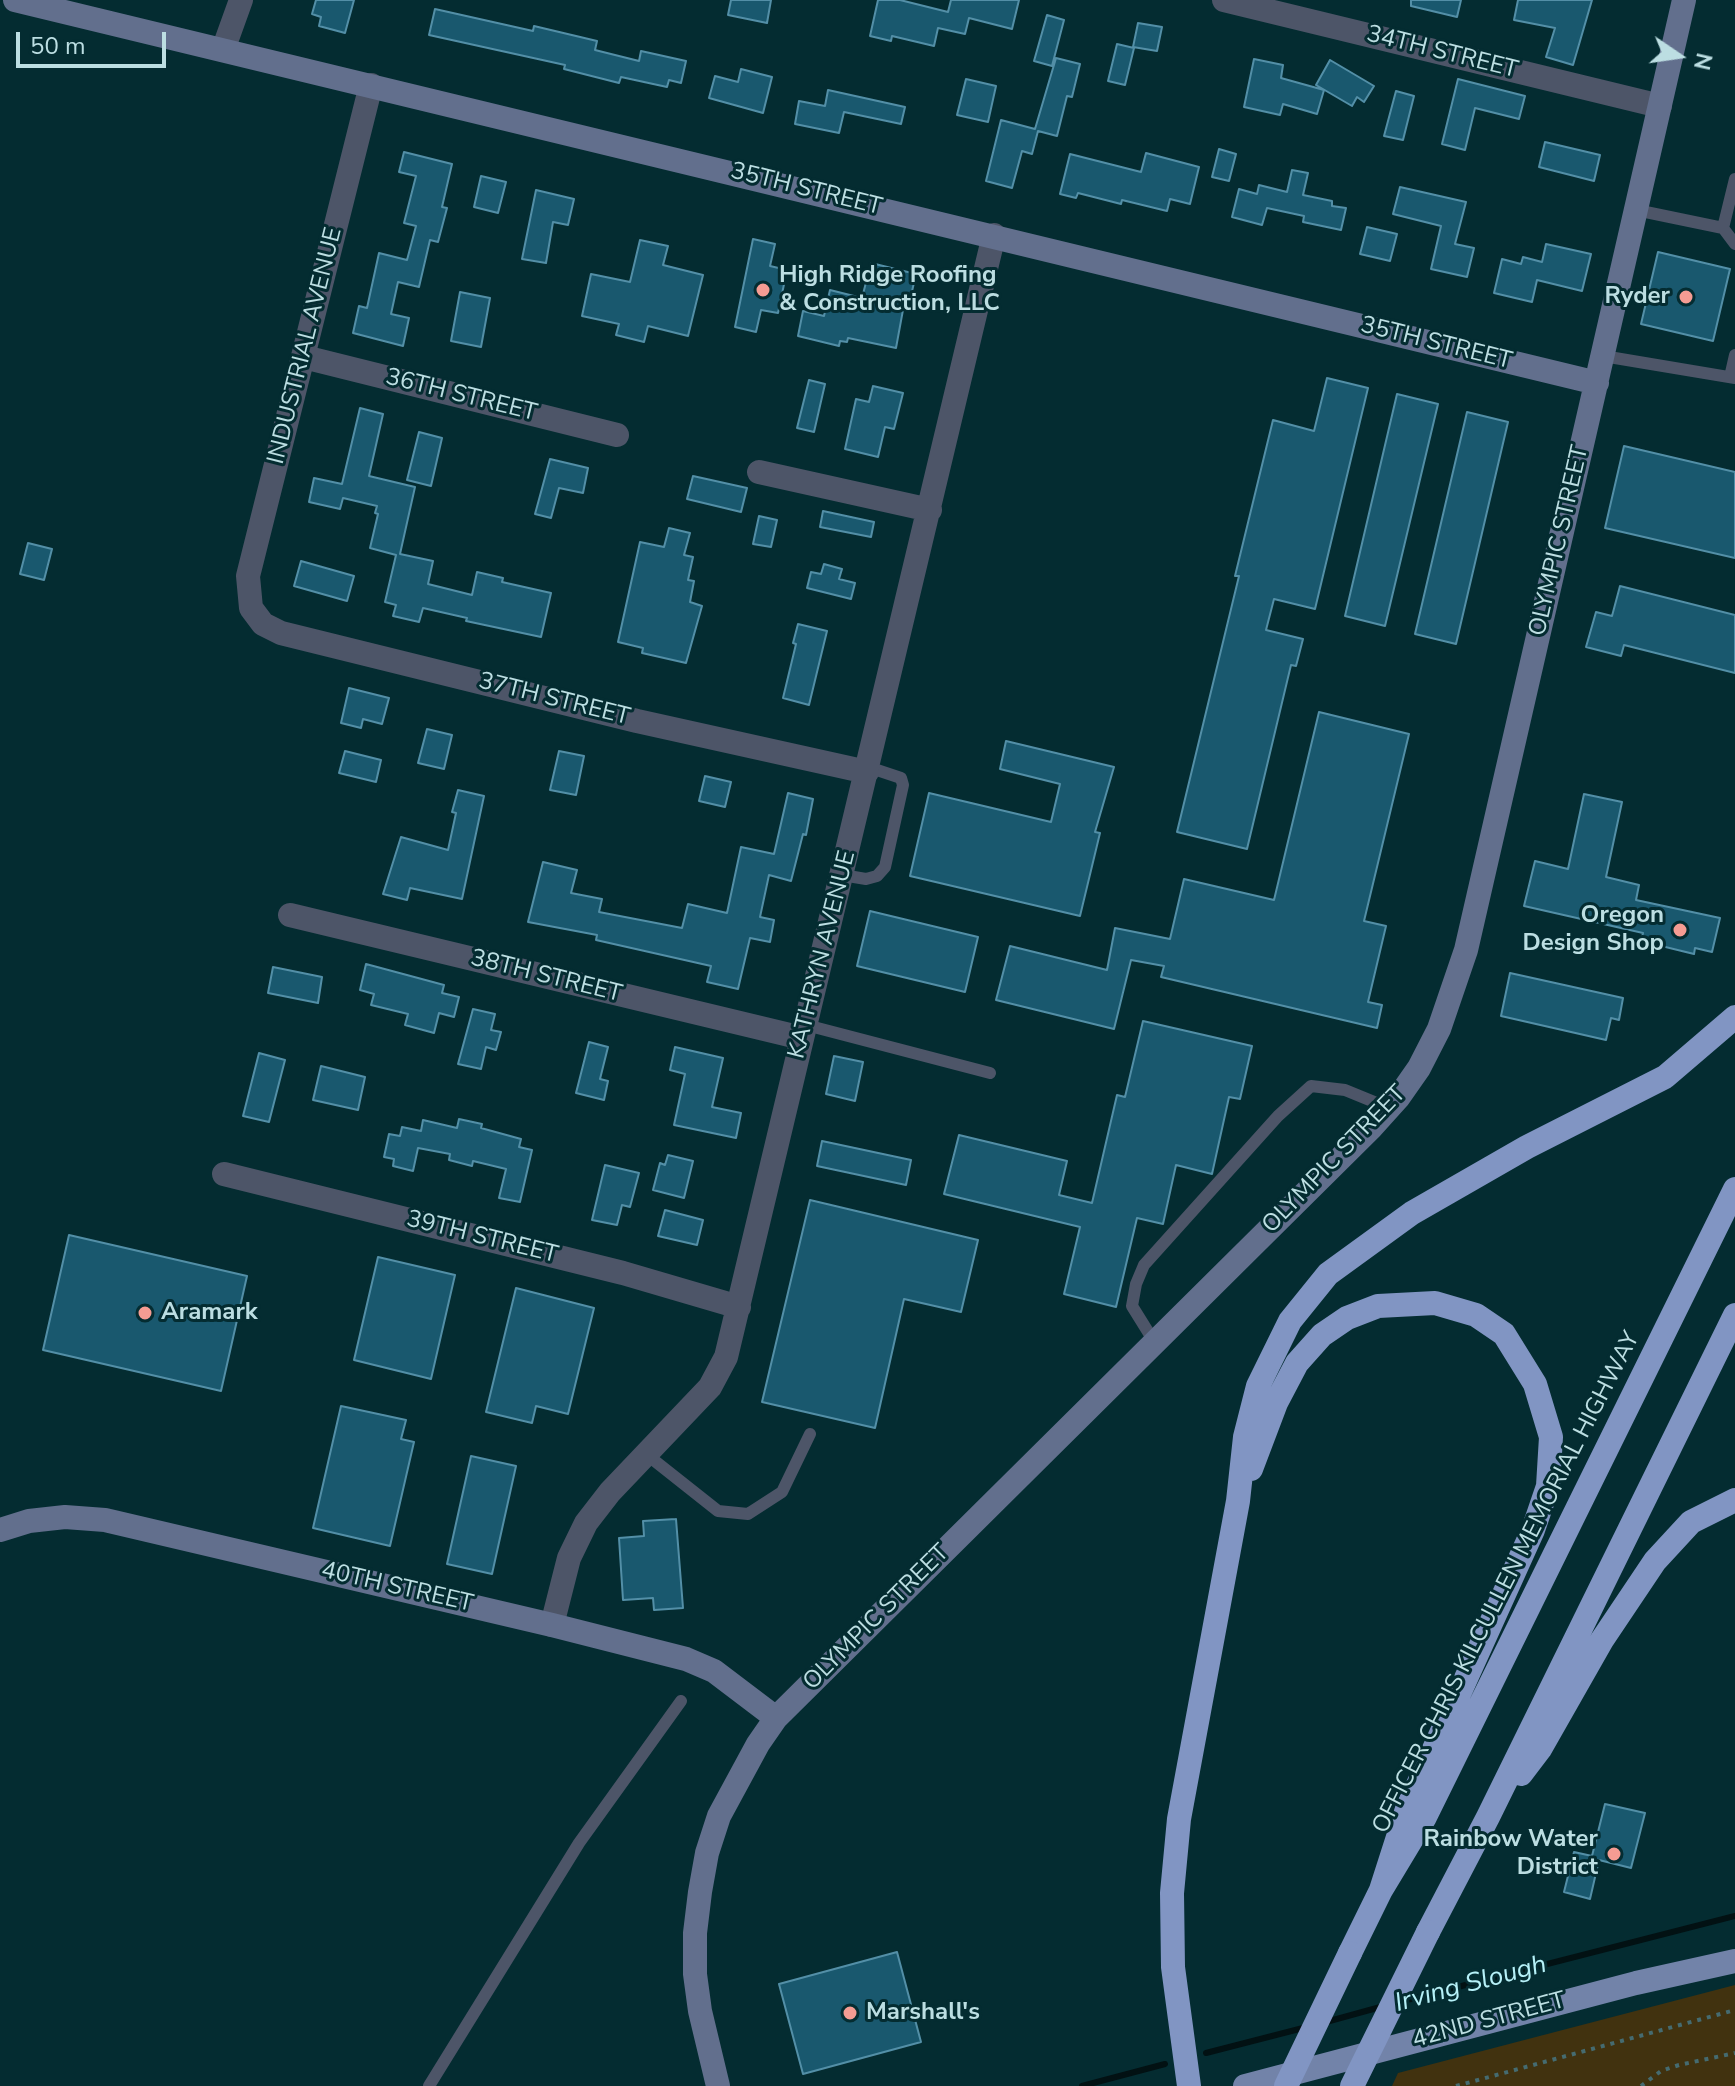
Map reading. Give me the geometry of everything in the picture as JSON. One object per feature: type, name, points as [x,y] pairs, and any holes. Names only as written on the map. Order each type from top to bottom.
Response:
[{"type":"highway","points":[[1189,2086],[1173,1967],[1172,1893],[1179,1819],[1238,1501],[1245,1437],[1258,1386],[1290,1321],[1328,1274],[1412,1213],[1527,1147],[1665,1077],[1735,1017]]},
{"type":"highway","name":"OFFICER CHRIS KILCULLEN MEMORIAL HIGHWAY","points":[[1286,2086],[1381,1890],[1432,1803],[1735,1189]]},
{"type":"highway","points":[[1238,1501],[1276,1403],[1297,1363],[1322,1335],[1347,1318],[1378,1306],[1435,1303],[1476,1315],[1504,1334],[1535,1384],[1551,1437],[1548,1486],[1533,1530],[1407,1809],[1381,1890]]},
{"type":"highway","points":[[1352,2086],[1735,1315]]},
{"type":"highway","points":[[1488,1817],[1540,1749],[1602,1640],[1655,1561],[1691,1522],[1735,1500]]},
{"type":"main road","name":"42ND STREET","points":[[1245,2086],[1589,1995],[1735,1961]]},
{"type":"street","name":"35TH STREET","points":[[15,0],[1597,383]]},
{"type":"street","points":[[223,50],[241,0]]},
{"type":"street","name":"34TH STREET","points":[[1224,0],[1660,106]]},
{"type":"street","name":"OLYMPIC STREET","points":[[718,2086],[700,2011],[695,1974],[695,1933],[700,1892],[707,1853],[719,1816],[738,1778],[776,1718],[1389,1108],[1419,1068],[1439,1029],[1466,950],[1684,0]]},
{"type":"street","name":"INDUSTRIAL AVENUE","points":[[251,608],[248,576],[371,85]]},
{"type":"street","name":"KATHRYN AVENUE","points":[[552,1625],[569,1558],[586,1523],[610,1492],[710,1387],[726,1357],[994,235]]},
{"type":"street","name":"36TH STREET","points":[[304,357],[617,435]]},
{"type":"street","points":[[759,472],[930,510]]},
{"type":"street","name":"37TH STREET","points":[[251,608],[263,624],[281,633],[637,721],[868,770]]},
{"type":"street","name":"38TH STREET","points":[[290,915],[804,1032]]},
{"type":"street","name":"39TH STREET","points":[[224,1174],[623,1273],[739,1307]]},
{"type":"street","name":"40TH STREET","points":[[0,1530],[29,1521],[65,1517],[105,1520],[552,1625],[686,1659],[714,1671],[776,1718]]},
{"type":"lane","points":[[1723,228],[1735,179]]},
{"type":"lane","points":[[1636,210],[1723,228],[1735,244]]},
{"type":"lane","points":[[1603,356],[1732,378],[1735,355]]},
{"type":"lane","points":[[842,875],[866,879],[877,876],[885,867],[903,785],[901,778],[868,770]]},
{"type":"lane","points":[[804,1032],[990,1073]]},
{"type":"lane","points":[[1155,1343],[1132,1306],[1144,1265],[1278,1116],[1311,1086],[1345,1090],[1389,1108]]},
{"type":"lane","points":[[646,1454],[718,1511],[748,1514],[782,1492],[810,1434]]},
{"type":"lane","points":[[429,2086],[579,1843],[681,1701]]},
{"type":"path","points":[[1456,2086],[1735,2010]]},
{"type":"path","points":[[1641,2086],[1661,2071],[1735,2053]]},
{"type":"shaded area","points":[[1735,1985],[1735,2086],[1392,2086],[1398,2073]]},
{"type":"building","points":[[316,0],[354,0],[345,33],[319,26],[321,17],[312,14]]},
{"type":"building","points":[[731,0],[771,0],[767,23],[728,15]]},
{"type":"building","points":[[878,0],[900,0],[948,12],[951,0],[1019,0],[1012,29],[969,18],[965,34],[938,28],[934,46],[892,36],[891,41],[870,36]]},
{"type":"building","points":[[1411,0],[1461,0],[1457,17],[1411,6]]},
{"type":"building","points":[[1518,0],[1592,0],[1573,65],[1546,57],[1555,28],[1514,20]]},
{"type":"building","points":[[435,9],[533,31],[534,26],[597,41],[595,50],[639,61],[641,51],[686,61],[681,83],[669,80],[667,87],[621,77],[619,83],[564,69],[565,65],[429,35]]},
{"type":"building","points":[[1047,15],[1064,20],[1052,66],[1034,61]]},
{"type":"building","points":[[1138,23],[1162,27],[1157,51],[1133,47]]},
{"type":"building","points":[[1117,44],[1134,48],[1125,85],[1108,81]]},
{"type":"building","points":[[1056,58],[1080,64],[1072,97],[1067,96],[1057,136],[1038,131],[1032,154],[1022,151],[1012,188],[986,181],[1001,120],[1035,129]]},
{"type":"building","points":[[1254,59],[1283,65],[1281,78],[1324,90],[1317,114],[1283,104],[1280,115],[1244,107]]},
{"type":"building","points":[[1330,60],[1374,86],[1364,102],[1357,97],[1352,106],[1316,85]]},
{"type":"building","points":[[741,69],[772,77],[763,113],[709,98],[715,76],[738,82]]},
{"type":"building","points":[[966,79],[996,86],[988,122],[957,115]]},
{"type":"building","points":[[1458,79],[1525,96],[1519,119],[1475,108],[1465,150],[1442,144]]},
{"type":"building","points":[[828,90],[905,107],[901,124],[844,112],[839,133],[795,124],[799,101],[825,106]]},
{"type":"building","points":[[1396,91],[1414,96],[1403,140],[1384,136]]},
{"type":"building","points":[[1545,142],[1600,155],[1594,181],[1539,167]]},
{"type":"building","points":[[1219,149],[1236,154],[1229,181],[1212,177]]},
{"type":"building","points":[[404,152],[452,164],[442,207],[447,208],[438,242],[430,240],[419,287],[398,282],[391,314],[409,318],[403,346],[353,333],[359,306],[367,308],[379,253],[407,260],[416,226],[404,223],[416,176],[399,172]]},
{"type":"building","points":[[1146,153],[1199,167],[1190,204],[1170,199],[1167,211],[1078,193],[1076,198],[1060,194],[1070,154],[1141,172]]},
{"type":"building","points":[[1292,170],[1308,173],[1303,195],[1332,201],[1332,206],[1346,208],[1341,230],[1303,222],[1304,216],[1267,208],[1262,225],[1232,217],[1239,189],[1257,194],[1259,185],[1287,192]]},
{"type":"building","points":[[481,176],[506,182],[498,213],[474,207]]},
{"type":"building","points":[[1400,187],[1466,202],[1455,244],[1474,248],[1467,277],[1431,269],[1441,226],[1393,214]]},
{"type":"building","points":[[536,190],[574,199],[568,225],[553,222],[546,263],[522,259]]},
{"type":"building","points":[[1367,227],[1397,234],[1390,261],[1360,254]]},
{"type":"building","name":"High Ridge Roofing & Construction, LLC","points":[[753,239],[775,244],[770,266],[787,270],[778,313],[761,310],[756,332],[735,327]]},
{"type":"building","points":[[640,240],[668,246],[663,265],[703,275],[688,336],[648,326],[644,342],[616,335],[619,324],[582,316],[591,274],[630,282]]},
{"type":"building","points":[[1546,244],[1591,254],[1582,291],[1537,280],[1532,302],[1494,293],[1502,259],[1521,264],[1523,257],[1542,262]]},
{"type":"building","name":"Ryder","points":[[1658,252],[1730,269],[1713,341],[1641,324]]},
{"type":"building","points":[[871,263],[916,274],[910,300],[905,299],[896,348],[848,338],[847,342],[840,341],[839,346],[798,336],[803,311],[824,316],[830,290],[862,298]]},
{"type":"building","points":[[460,292],[490,298],[481,347],[451,341]]},
{"type":"building","points":[[1327,378],[1368,388],[1315,609],[1274,599],[1266,630],[1303,639],[1296,666],[1291,665],[1247,849],[1177,832],[1273,420],[1314,431]]},
{"type":"building","points":[[809,380],[825,384],[814,432],[797,428]]},
{"type":"building","points":[[873,386],[903,393],[894,429],[885,427],[878,457],[845,449],[856,399],[869,402]]},
{"type":"building","points":[[1397,394],[1438,404],[1385,626],[1345,616]]},
{"type":"building","points":[[360,408],[383,414],[369,476],[415,487],[400,554],[433,561],[428,584],[472,595],[477,572],[503,578],[502,582],[551,593],[541,637],[423,608],[419,622],[393,616],[396,605],[385,602],[396,555],[370,548],[377,506],[343,498],[340,509],[309,502],[314,478],[342,484]]},
{"type":"building","points":[[1467,412],[1508,422],[1456,644],[1415,634]]},
{"type":"building","points":[[419,432],[442,438],[431,486],[407,480]]},
{"type":"building","points":[[1624,446],[1735,472],[1735,558],[1605,528]]},
{"type":"building","points":[[550,459],[588,468],[583,493],[559,488],[551,518],[535,514]]},
{"type":"building","points":[[693,476],[747,488],[741,512],[687,499]]},
{"type":"building","points":[[823,511],[874,522],[871,537],[820,527]]},
{"type":"building","points":[[759,516],[777,520],[771,547],[753,544]]},
{"type":"building","points":[[669,528],[690,533],[684,555],[693,557],[688,580],[694,581],[690,602],[702,606],[686,663],[642,653],[643,648],[618,642],[640,542],[664,547]]},
{"type":"building","points":[[28,543],[52,549],[44,580],[20,574]]},
{"type":"building","points":[[301,561],[354,576],[347,601],[294,586]]},
{"type":"building","points":[[824,564],[842,569],[839,579],[855,583],[851,599],[807,588],[811,572],[821,574]]},
{"type":"building","points":[[1620,586],[1735,615],[1735,673],[1624,645],[1621,656],[1586,647],[1596,612],[1612,616]]},
{"type":"building","points":[[798,624],[827,631],[809,705],[783,698]]},
{"type":"building","points":[[349,688],[389,698],[382,724],[363,719],[361,728],[341,723]]},
{"type":"building","points":[[1319,712],[1409,734],[1364,921],[1386,926],[1368,1002],[1382,1005],[1377,1028],[1161,977],[1164,966],[1131,960],[1114,1029],[996,1000],[1010,946],[1107,970],[1115,928],[1170,939],[1184,879],[1274,900]]},
{"type":"building","points":[[427,729],[452,735],[444,769],[418,763]]},
{"type":"building","points":[[1006,741],[1114,767],[1095,832],[1100,833],[1080,916],[910,876],[929,793],[1051,822],[1060,784],[1000,769]]},
{"type":"building","points":[[345,751],[381,760],[376,782],[339,773]]},
{"type":"building","points":[[559,751],[584,756],[576,795],[550,790]]},
{"type":"building","points":[[705,776],[731,782],[725,807],[699,801]]},
{"type":"building","points":[[458,790],[484,796],[462,899],[410,888],[407,900],[383,894],[401,837],[448,850]]},
{"type":"building","points":[[788,793],[813,799],[806,835],[803,834],[791,881],[769,875],[760,917],[774,920],[770,942],[750,938],[738,989],[707,982],[711,966],[596,940],[597,935],[528,922],[543,862],[577,870],[571,893],[602,899],[599,912],[682,928],[688,904],[727,913],[741,847],[774,854]]},
{"type":"building","points":[[1584,794],[1622,802],[1606,877],[1639,885],[1636,900],[1720,918],[1712,952],[1695,948],[1694,954],[1641,941],[1643,933],[1524,906],[1535,861],[1568,869]]},
{"type":"building","points":[[870,911],[978,937],[965,992],[857,966]]},
{"type":"building","points":[[366,964],[444,985],[442,993],[459,997],[454,1017],[439,1013],[434,1033],[405,1025],[408,1014],[371,1005],[374,994],[360,990]]},
{"type":"building","points":[[273,967],[322,977],[318,1003],[268,993]]},
{"type":"building","points":[[1510,973],[1623,998],[1619,1020],[1611,1018],[1606,1040],[1501,1016]]},
{"type":"building","points":[[473,1009],[495,1014],[491,1030],[501,1032],[496,1050],[486,1047],[481,1069],[458,1064]]},
{"type":"building","points":[[1143,1021],[1252,1046],[1240,1099],[1229,1097],[1212,1174],[1176,1165],[1163,1224],[1137,1218],[1116,1307],[1064,1294],[1080,1227],[944,1194],[959,1135],[1067,1161],[1059,1195],[1092,1203],[1117,1095],[1125,1097]]},
{"type":"building","points":[[589,1042],[608,1047],[600,1079],[608,1081],[604,1100],[576,1093]]},
{"type":"building","points":[[675,1047],[723,1058],[712,1107],[741,1113],[736,1138],[674,1125],[685,1074],[670,1070]]},
{"type":"building","points":[[259,1053],[285,1060],[269,1122],[243,1116]]},
{"type":"building","points":[[834,1056],[863,1062],[855,1101],[826,1094]]},
{"type":"building","points":[[321,1066],[365,1077],[358,1110],[313,1100]]},
{"type":"building","points":[[459,1119],[521,1139],[519,1147],[532,1150],[520,1202],[499,1198],[506,1169],[473,1161],[472,1166],[449,1160],[450,1154],[418,1148],[413,1171],[393,1166],[394,1159],[384,1157],[389,1134],[400,1136],[402,1127],[421,1131],[423,1120],[457,1128]]},
{"type":"building","points":[[822,1141],[911,1160],[906,1185],[817,1166]]},
{"type":"building","points":[[668,1155],[693,1161],[684,1198],[653,1190],[660,1163],[665,1165]]},
{"type":"building","points":[[605,1165],[639,1173],[630,1207],[622,1205],[617,1225],[592,1220]]},
{"type":"building","points":[[810,1200],[978,1240],[961,1312],[904,1299],[875,1428],[762,1402]]},
{"type":"building","points":[[665,1210],[703,1220],[697,1245],[658,1236]]},
{"type":"building","name":"Aramark","points":[[69,1235],[247,1276],[221,1391],[43,1350]]},
{"type":"building","points":[[378,1257],[455,1275],[431,1379],[354,1360]]},
{"type":"building","points":[[516,1288],[594,1308],[568,1414],[536,1406],[532,1423],[486,1412]]},
{"type":"building","points":[[341,1406],[406,1420],[401,1439],[414,1442],[390,1546],[313,1528]]},
{"type":"building","points":[[471,1456],[516,1466],[492,1574],[447,1564]]},
{"type":"building","points":[[676,1519],[683,1608],[654,1610],[653,1598],[623,1600],[619,1538],[644,1536],[643,1521]]},
{"type":"building","name":"Rainbow Water District","points":[[1605,1804],[1645,1813],[1631,1868],[1599,1860],[1590,1899],[1564,1892],[1574,1852],[1592,1856]]},
{"type":"building","name":"Marshall's","points":[[897,1952],[921,2042],[803,2074],[779,1984]]},
{"type":"waterway","name":"Irving Slough","points":[[1403,2001],[1735,1916]]},
{"type":"waterway","name":"Irving Slough","points":[[1326,2022],[1384,2006]]},
{"type":"waterway","name":"Irving Slough","points":[[1206,2053],[1307,2027]]},
{"type":"waterway","name":"Irving Slough","points":[[1082,2086],[1165,2064]]},
{"type":"place","name":"High Ridge Roofing & Construction, LLC","points":[[763,290]]},
{"type":"place","name":"Ryder","points":[[1686,297]]},
{"type":"place","name":"Oregon Design Shop","points":[[1680,930]]},
{"type":"place","name":"Aramark","points":[[145,1313]]},
{"type":"place","name":"Rainbow Water District","points":[[1614,1854]]},
{"type":"place","name":"Marshall's","points":[[850,2013]]}]
